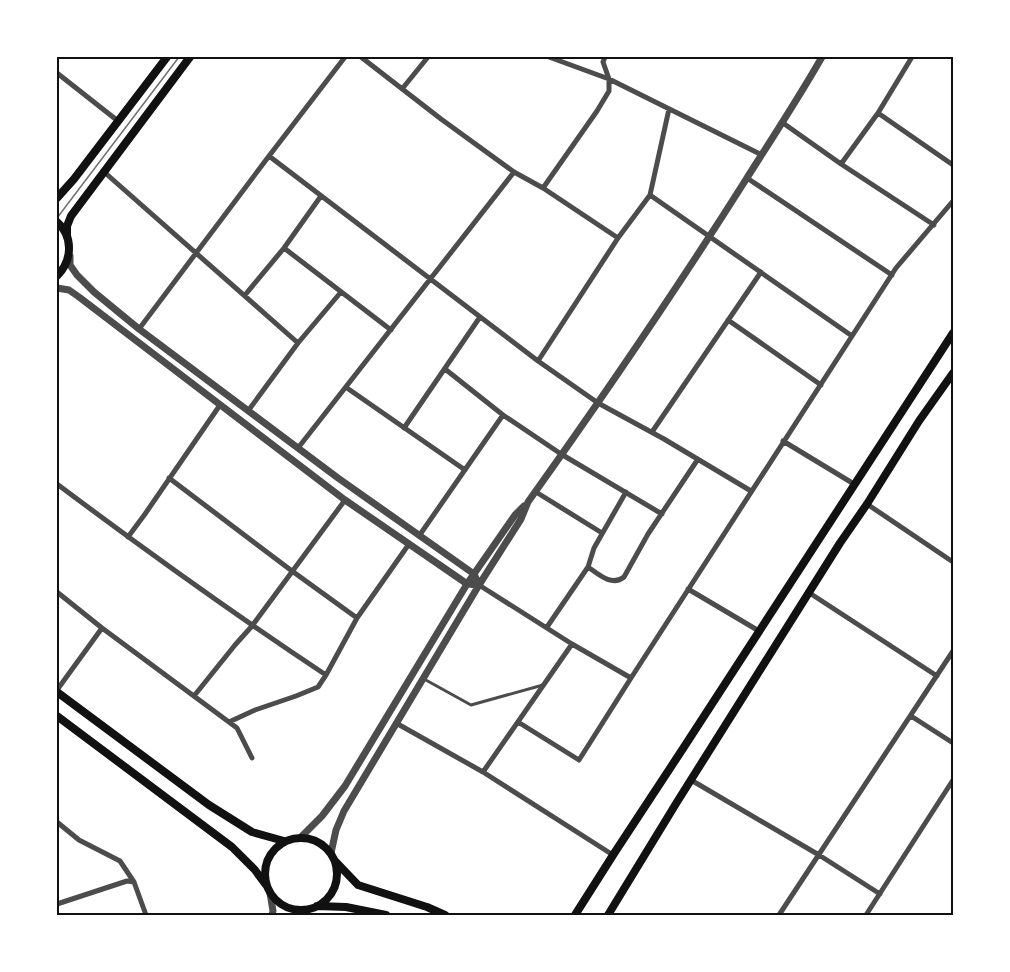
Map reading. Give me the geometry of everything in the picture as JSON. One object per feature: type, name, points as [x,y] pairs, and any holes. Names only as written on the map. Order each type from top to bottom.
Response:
[{"type":"main road","points":[[57,198],[167,57]]},
{"type":"main road","points":[[57,276],[68,259],[67,226],[71,216],[190,57]]},
{"type":"main road","points":[[57,222],[67,236]]},
{"type":"main road","points":[[575,915],[953,333]]},
{"type":"main road","points":[[609,915],[808,592],[919,421],[953,373]]},
{"type":"main road","points":[[57,691],[209,805],[252,832],[284,841]]},
{"type":"main road","points":[[57,716],[232,847],[255,870],[283,905],[300,910],[346,907],[387,915]]},
{"type":"main road","points":[[268,889],[264,877],[271,852],[284,841],[301,837],[318,842],[358,885],[445,915]]},
{"type":"main road","points":[[313,908],[326,900],[336,882],[337,871],[333,857]]},
{"type":"main road","points":[[570,915],[581,905]]},
{"type":"street","points":[[139,329],[345,57]]},
{"type":"street","points":[[362,57],[514,172],[543,188],[618,238]]},
{"type":"street","points":[[402,89],[428,57]]},
{"type":"street","points":[[549,57],[609,79],[762,156]]},
{"type":"street","points":[[543,188],[609,91],[609,79],[603,62],[605,57]]},
{"type":"street","points":[[301,837],[345,786],[467,584],[515,514],[536,492],[598,403],[709,238],[783,123],[822,57]]},
{"type":"street","points":[[841,164],[878,113],[912,57]]},
{"type":"street","points":[[57,73],[118,121]]},
{"type":"street","points":[[538,361],[618,238],[650,195],[669,109]]},
{"type":"street","points":[[878,113],[953,165]]},
{"type":"street","points":[[783,123],[934,225]]},
{"type":"street","points":[[269,156],[430,280],[598,403],[751,491]]},
{"type":"street","points":[[103,171],[298,343]]},
{"type":"street","points":[[298,448],[514,172]]},
{"type":"street","points":[[747,178],[892,275]]},
{"type":"street","points":[[650,195],[852,336]]},
{"type":"street","points":[[245,295],[284,248],[321,196]]},
{"type":"street","points":[[518,722],[579,760],[892,275],[953,201]]},
{"type":"street","points":[[69,247],[70,265],[77,275],[139,329],[298,448],[474,574],[479,585]]},
{"type":"street","points":[[284,248],[391,330]]},
{"type":"street","points":[[652,432],[760,272]]},
{"type":"street","points":[[57,288],[69,290],[80,297],[345,500],[467,584],[479,585],[631,678]]},
{"type":"street","points":[[248,411],[298,343],[341,292]]},
{"type":"street","points":[[404,428],[480,317]]},
{"type":"street","points":[[728,320],[821,385]]},
{"type":"street","points":[[445,369],[503,415],[561,454],[662,514]]},
{"type":"street","points":[[347,388],[465,470]]},
{"type":"street","points":[[128,537],[220,405]]},
{"type":"street","points":[[419,536],[503,415]]},
{"type":"street","points":[[783,441],[854,484]]},
{"type":"street","points":[[588,567],[611,581],[624,577],[698,459]]},
{"type":"street","points":[[169,478],[357,618]]},
{"type":"street","points":[[57,484],[252,626],[326,675]]},
{"type":"street","points":[[536,492],[602,533]]},
{"type":"street","points":[[547,627],[588,567],[602,533],[626,492]]},
{"type":"street","points":[[194,696],[252,626],[345,500]]},
{"type":"street","points":[[333,857],[336,830],[344,811],[422,678],[520,519],[528,502]]},
{"type":"street","points":[[867,504],[953,562]]},
{"type":"street","points":[[229,722],[318,687],[357,618],[409,544]]},
{"type":"street","points":[[688,589],[759,631]]},
{"type":"street","points":[[57,592],[237,728],[252,758]]},
{"type":"street","points":[[808,592],[937,676]]},
{"type":"street","points":[[57,691],[102,628]]},
{"type":"street","points":[[483,772],[572,644]]},
{"type":"street","points":[[779,915],[953,651]]},
{"type":"street","points":[[911,716],[953,742]]},
{"type":"street","points":[[396,723],[483,772],[613,855]]},
{"type":"street","points":[[691,780],[819,855],[880,894]]},
{"type":"street","points":[[866,915],[953,780]]},
{"type":"street","points":[[57,822],[79,840],[120,861],[134,882],[146,915]]},
{"type":"street","points":[[57,904],[127,880],[134,882]]},
{"type":"street","points":[[268,889],[272,915]]},
{"type":"street","points":[[299,915],[313,908]]},
{"type":"lane","points":[[422,678],[471,705],[544,684]]},
{"type":"tram line","points":[[57,218],[179,57]]}]
